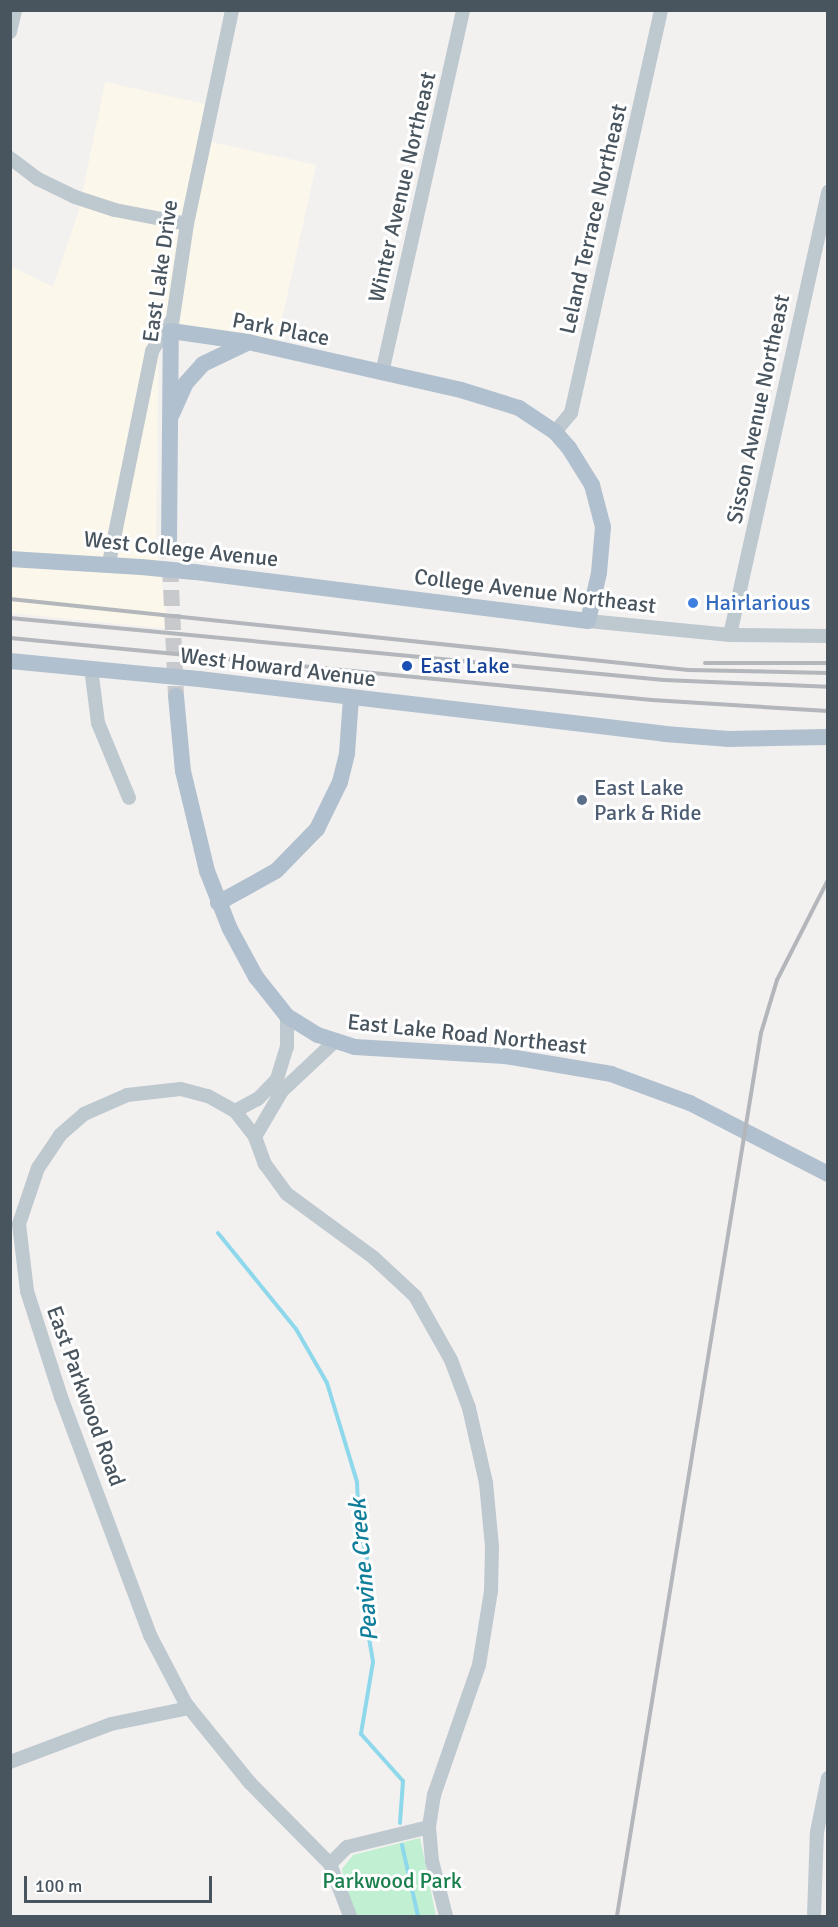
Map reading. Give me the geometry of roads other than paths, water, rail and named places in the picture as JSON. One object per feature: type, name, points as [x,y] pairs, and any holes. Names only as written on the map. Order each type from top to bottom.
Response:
[{"type":"main road","name":"Park Place","points":[[171,327],[248,342],[495,399],[519,408],[555,432]]},
{"type":"main road","name":"East Lake Drive","points":[[168,542],[171,327]]},
{"type":"main road","points":[[168,424],[186,383],[203,364],[248,342]]},
{"type":"main road","points":[[555,432],[592,485],[603,527],[599,573],[588,621]]},
{"type":"main road","name":"West College Avenue","points":[[10,559],[109,563],[346,589]]},
{"type":"main road","name":"College Avenue Northeast","points":[[346,589],[588,621]]},
{"type":"main road","name":"West Howard Avenue","points":[[10,661],[199,679],[665,734],[729,739],[828,737]]},
{"type":"main road","name":"East Lake Road Northeast","points":[[176,696],[183,771],[195,826],[218,903],[256,977],[287,1016],[334,1042],[374,1051],[505,1056],[610,1074],[690,1103],[828,1174]]},
{"type":"main road","points":[[218,903],[276,872],[317,829],[340,782],[351,698]]},
{"type":"street","points":[[10,32],[15,10]]},
{"type":"street","name":"East Lake Drive","points":[[171,327],[187,224],[232,10]]},
{"type":"street","name":"Winter Avenue Northeast","points":[[382,373],[463,10]]},
{"type":"street","name":"Leland Terrace Northeast","points":[[555,432],[571,413],[661,10]]},
{"type":"street","points":[[10,158],[38,179],[75,197],[115,210],[187,224]]},
{"type":"street","name":"Sisson Avenue Northeast","points":[[730,635],[828,192]]},
{"type":"street","points":[[109,563],[150,359],[156,340],[171,327]]},
{"type":"street","name":"College Avenue Northeast","points":[[588,621],[730,635],[828,636]]},
{"type":"street","points":[[91,668],[98,723],[129,798]]},
{"type":"street","points":[[287,1016],[287,1047],[277,1079],[258,1099],[235,1112],[255,1137],[265,1164],[287,1194],[374,1258],[415,1296],[439,1335],[469,1408],[490,1512],[491,1591],[479,1665],[434,1795],[429,1827],[432,1861],[446,1917]]},
{"type":"street","points":[[255,1137],[282,1091],[334,1042]]},
{"type":"street","name":"East Parkwood Road","points":[[235,1112],[208,1096],[182,1089],[140,1091],[96,1106],[60,1135],[38,1168],[20,1224],[27,1291],[57,1387],[150,1635],[189,1708],[250,1783],[330,1864],[350,1917]]},
{"type":"street","points":[[10,1762],[111,1724],[189,1708]]},
{"type":"street","points":[[813,1917],[817,1832],[828,1778]]},
{"type":"street","points":[[330,1864],[347,1847],[429,1827]]},
{"type":"waterway","name":"Peavine Creek","points":[[218,1233],[296,1329],[327,1383],[357,1482],[359,1528],[367,1557],[361,1590],[373,1662],[361,1734],[403,1781],[400,1823]]},
{"type":"waterway","name":"Peavine Creek","points":[[402,1845],[418,1916]]},
{"type":"tunnel","points":[[169,542],[176,696]]},
{"type":"railway","points":[[10,599],[688,670],[828,673]]},
{"type":"railway","points":[[10,618],[664,680],[828,687]]},
{"type":"railway","points":[[10,638],[652,700],[828,711]]},
{"type":"railway","points":[[705,663],[828,663]]},
{"type":"railway","points":[[617,1916],[761,1033],[777,980],[828,880]]},
{"type":"place","name":"Hairlarious","points":[[693,603]]},
{"type":"place","name":"East Lake","points":[[407,666]]},
{"type":"place","name":"East Lake Park & Ride","points":[[582,800]]},
{"type":"park label","name":"Parkwood Park","points":[[392,1881]]}]
